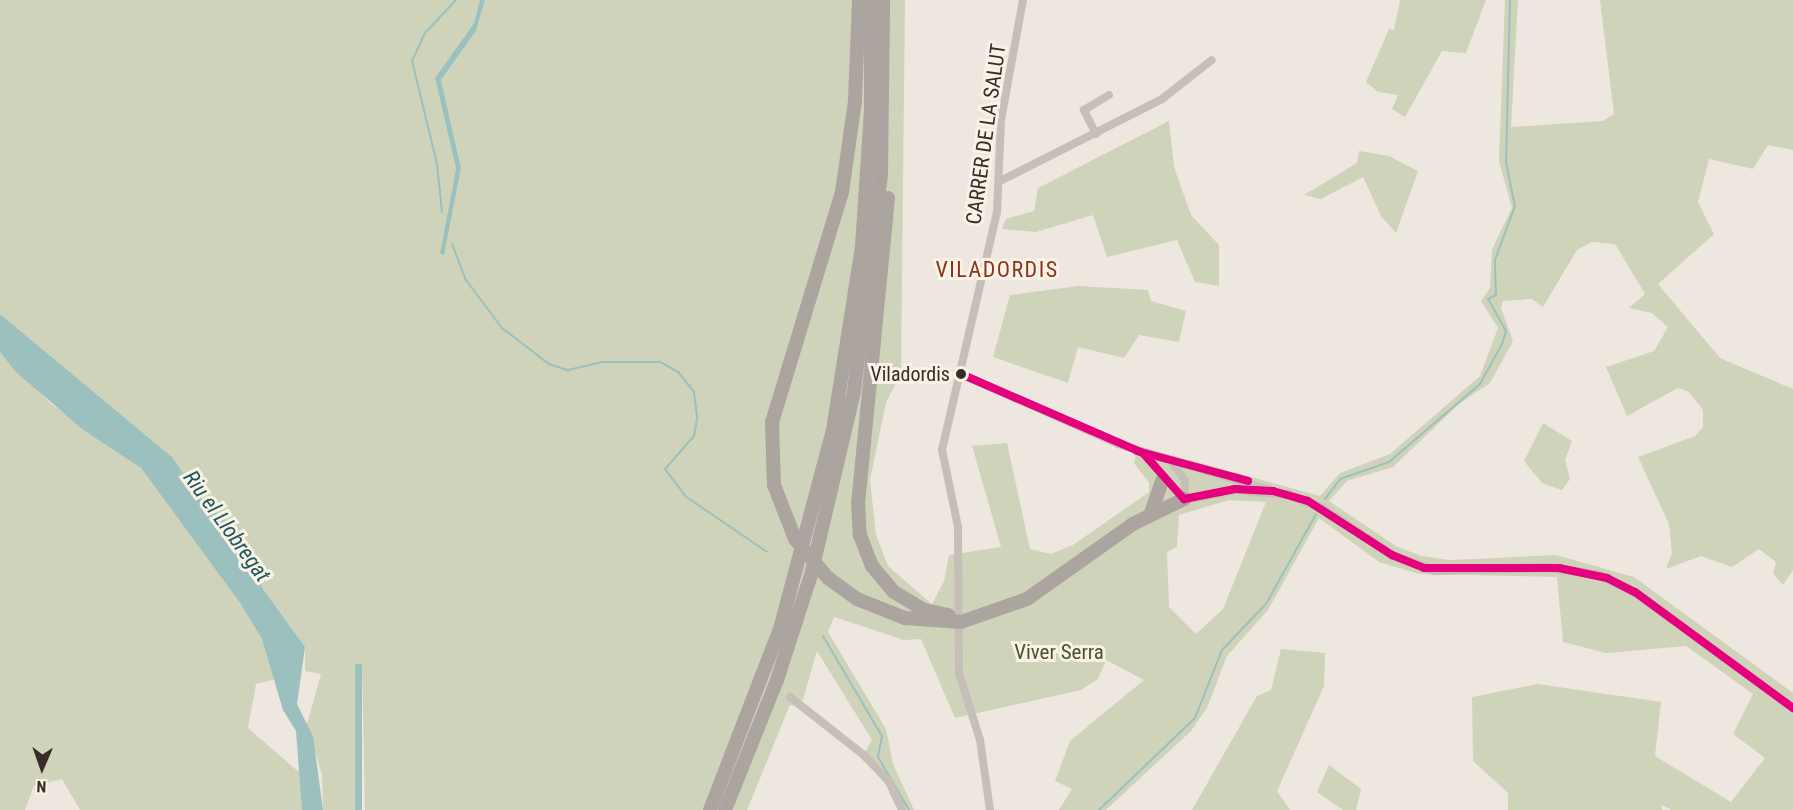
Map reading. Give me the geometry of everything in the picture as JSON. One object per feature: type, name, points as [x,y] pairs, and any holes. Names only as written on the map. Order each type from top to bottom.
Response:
[{"type":"highway","points":[[859,0],[855,101],[843,192],[776,404],[771,438],[774,485],[783,516],[808,558],[857,599],[923,621],[977,616],[1047,586],[1151,513],[1184,499]]},
{"type":"highway","points":[[710,810],[756,698],[800,563],[833,430],[858,279],[870,121],[871,0]]},
{"type":"highway","points":[[724,810],[777,680],[810,575],[854,391],[869,292],[881,174],[883,0]]},
{"type":"highway","points":[[889,0],[890,164],[858,502],[860,535],[872,566],[902,599],[937,614],[977,616]]},
{"type":"highway","points":[[1151,513],[1162,481]]},
{"type":"street","name":"CARRER DE LA SALUT","points":[[990,810],[980,740],[959,673],[956,601],[958,527],[943,476],[944,435],[961,374],[1000,181],[1001,120],[1023,0]]},
{"type":"street","points":[[1000,181],[1096,134],[1186,85],[1212,60]]},
{"type":"street","points":[[1096,134],[1084,110],[1109,95]]},
{"type":"street","points":[[961,374],[1143,453],[1308,501],[1392,555],[1424,568],[1472,572],[1559,568],[1614,581],[1793,708]]},
{"type":"street","points":[[1143,453],[1162,481],[1184,499]]},
{"type":"street","points":[[1172,461],[1185,481],[1184,499]]},
{"type":"street","points":[[1184,499],[1235,489],[1274,491]]},
{"type":"street","points":[[790,697],[865,756],[890,783],[902,810]]},
{"type":"green space","name":"Viver Serra","points":[[0,0],[480,0],[474,23],[435,78],[456,169],[440,253],[461,168],[441,80],[476,31],[485,0],[905,0],[901,373],[886,403],[870,480],[876,535],[888,566],[932,604],[944,581],[949,555],[1001,547],[972,446],[1007,443],[1030,549],[1051,554],[1073,545],[1149,492],[1149,483],[1134,463],[1138,446],[1320,496],[1340,473],[1390,454],[1480,376],[1498,328],[1481,301],[1490,288],[1492,249],[1512,208],[1499,161],[1505,0],[1518,0],[1511,127],[1603,121],[1614,114],[1600,0],[1793,0],[1793,150],[1768,145],[1753,169],[1709,159],[1698,202],[1714,234],[1658,284],[1720,358],[1793,389],[1793,570],[1783,585],[1773,573],[1776,562],[1759,549],[1732,567],[1701,556],[1666,569],[1672,553],[1669,524],[1638,457],[1695,436],[1703,427],[1703,410],[1689,392],[1678,388],[1627,416],[1606,367],[1654,351],[1668,327],[1652,313],[1629,308],[1645,294],[1615,244],[1592,242],[1577,250],[1543,307],[1532,299],[1503,301],[1501,308],[1513,341],[1490,383],[1459,404],[1393,467],[1347,481],[1329,501],[1396,546],[1421,556],[1450,560],[1556,555],[1634,577],[1793,693],[1793,810],[1671,810],[1662,805],[1662,810],[1508,810],[1508,793],[1473,761],[1472,697],[1538,684],[1661,702],[1655,756],[1731,802],[1765,758],[1733,734],[1753,694],[1686,646],[1606,653],[1563,642],[1557,577],[1419,574],[1379,562],[1319,518],[1268,610],[1227,656],[1207,708],[1191,731],[1106,810],[1059,810],[1072,789],[1055,781],[1070,741],[1144,680],[1106,660],[1098,679],[1081,690],[955,718],[921,639],[904,640],[834,617],[828,632],[886,729],[893,764],[914,810],[898,810],[887,783],[861,759],[872,740],[817,651],[801,706],[790,705],[747,810],[365,810],[362,664],[358,810],[323,810],[322,775],[307,724],[321,674],[305,671],[305,647],[263,589],[236,532],[201,498],[172,457],[0,314]],"holes":[[[1229,500],[1266,502],[1223,609],[1196,634],[1169,607],[1167,552],[1177,547],[1179,515]]]},
{"type":"green space","points":[[1400,0],[1486,0],[1466,53],[1442,51],[1405,117],[1392,109],[1398,95],[1378,92],[1366,82],[1389,29],[1394,30]]},
{"type":"green space","points":[[1169,121],[1174,167],[1191,215],[1219,245],[1219,286],[1195,282],[1177,240],[1107,257],[1093,215],[1036,232],[1002,229],[1006,219],[1034,211],[1038,188]]},
{"type":"green space","points":[[1359,151],[1389,156],[1418,171],[1396,233],[1381,216],[1363,177],[1321,199],[1304,195],[1357,163]]},
{"type":"green space","points":[[1078,286],[1148,290],[1151,301],[1186,311],[1179,342],[1139,335],[1124,358],[1078,347],[1068,383],[993,357],[1010,295]]},
{"type":"green space","points":[[0,352],[51,404],[141,468],[240,603],[262,639],[276,679],[256,684],[248,728],[300,773],[302,810],[80,810],[62,779],[34,786],[25,810],[0,810]]},
{"type":"green space","points":[[1543,423],[1572,441],[1565,460],[1570,479],[1562,490],[1542,483],[1524,461]]},
{"type":"green space","points":[[1281,649],[1325,653],[1324,686],[1277,791],[1290,810],[1192,810],[1257,696],[1271,690]]},
{"type":"green space","points":[[1329,765],[1361,789],[1356,810],[1343,810],[1317,792]]},
{"type":"water","points":[[480,0],[485,0],[476,31],[441,80],[461,168],[444,255],[440,253],[456,169],[435,78],[474,23]]},
{"type":"water","name":"Riu el Llobregat","points":[[0,314],[172,457],[201,498],[236,531],[263,589],[305,647],[297,704],[313,736],[323,810],[302,810],[296,731],[283,710],[262,639],[240,603],[141,468],[82,429],[16,372],[0,352]]},
{"type":"water","points":[[355,664],[362,664],[362,810],[355,810]]},
{"type":"waterway","points":[[442,212],[437,164],[412,61],[425,33],[456,0]]},
{"type":"waterway","points":[[1325,499],[1340,479],[1389,462],[1480,384],[1502,344],[1506,331],[1488,299],[1496,295],[1495,260],[1515,206],[1506,163],[1510,0]]},
{"type":"waterway","points":[[452,244],[466,280],[502,328],[549,364],[568,370],[602,362],[660,362],[678,372],[694,392],[697,418],[694,436],[665,469],[685,496],[767,552]]},
{"type":"waterway","points":[[1099,810],[1195,718],[1222,650],[1266,604],[1316,514]]},
{"type":"waterway","points":[[823,636],[882,736],[878,757],[909,810]]},
{"type":"transit line","points":[[961,374],[1143,453],[1184,499],[1235,489],[1273,491],[1308,501],[1392,555],[1424,568],[1559,568],[1607,578],[1635,592],[1793,708]]},
{"type":"transit line","points":[[1137,451],[1248,481]]},
{"type":"place","name":"Viladordis","points":[[961,374]]},
{"type":"district","name":"VILADORDIS","points":[[997,270]]}]
